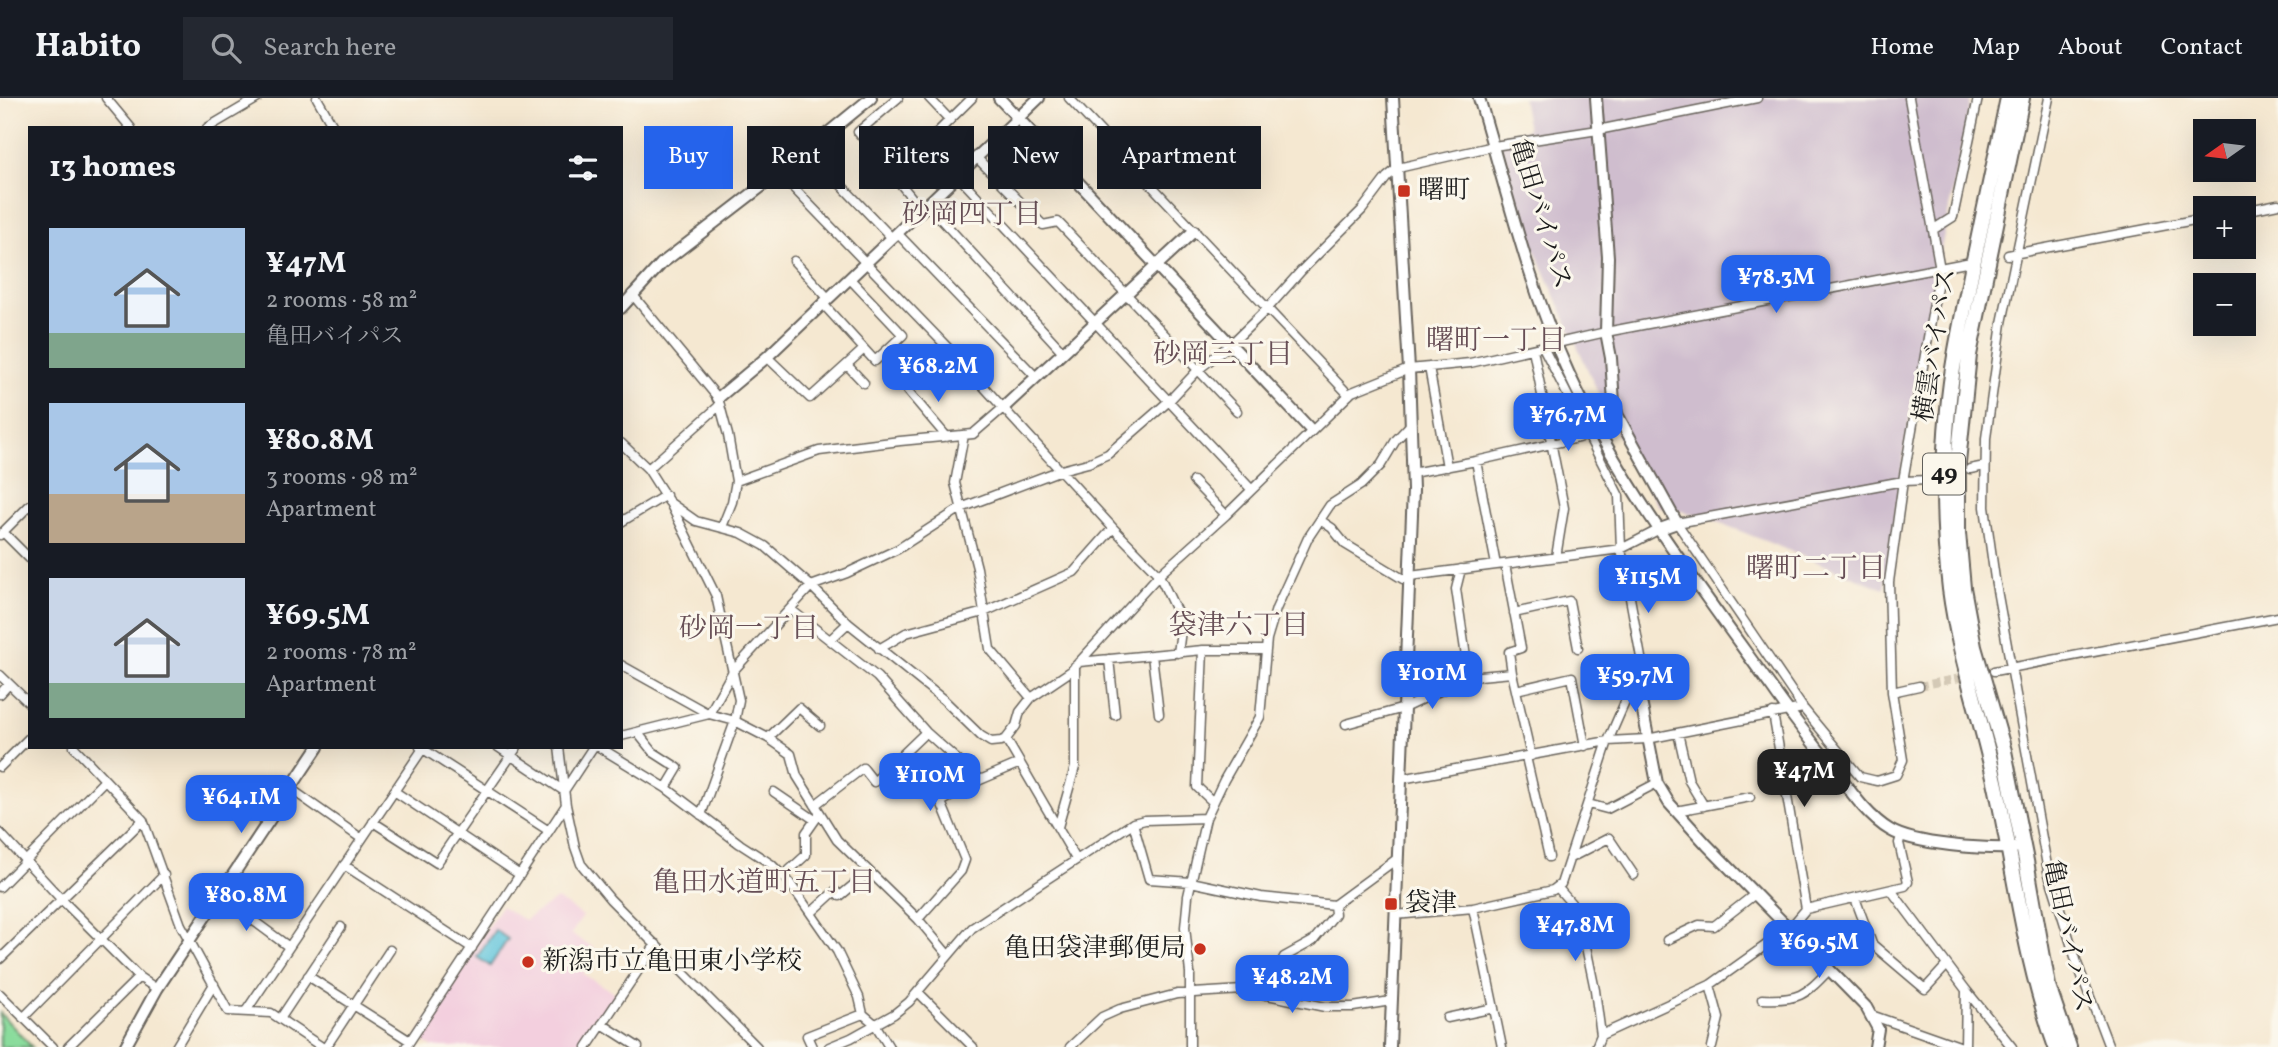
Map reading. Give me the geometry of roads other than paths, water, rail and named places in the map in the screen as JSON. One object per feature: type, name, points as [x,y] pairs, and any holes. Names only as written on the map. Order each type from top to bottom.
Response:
[{"type":"highway","name":"横雲バイパス","points":[[2008,98],[1954,364],[1948,410],[1944,501],[1947,562],[1954,617],[1992,768],[2016,848]]},
{"type":"highway","name":"横雲バイパス","points":[[2016,848],[2004,751],[1983,684],[1967,614],[1960,561],[1957,500],[1961,411],[1969,355],[2022,98]]},
{"type":"highway","name":"亀田バイパス","points":[[2016,848],[2030,963],[2056,1047]]},
{"type":"highway","name":"亀田バイパス","points":[[2016,848],[2046,975],[2069,1047]]},
{"type":"street","points":[[106,98],[129,126]]},
{"type":"street","points":[[210,126],[258,98]]},
{"type":"street","points":[[317,98],[333,126]]},
{"type":"street","points":[[837,126],[871,98]]},
{"type":"street","points":[[865,126],[898,98]]},
{"type":"street","points":[[929,98],[950,120]]},
{"type":"street","points":[[944,126],[972,98]]},
{"type":"street","points":[[999,98],[1311,430]]},
{"type":"street","points":[[1040,98],[976,157],[1043,225],[1058,222],[1237,411]]},
{"type":"street","points":[[1069,98],[1349,395]]},
{"type":"street","points":[[1390,1047],[1412,473],[1409,369],[1393,98]]},
{"type":"street","name":"亀田バイパス","points":[[1479,98],[1528,272],[1568,371],[1606,447],[1681,563],[1787,709],[1859,800],[1886,828],[1901,836],[1932,843],[2016,848]]},
{"type":"street","points":[[1596,98],[1608,257],[1606,332],[1614,403],[1618,416],[1677,523],[1802,708],[1860,777],[1877,781],[1896,775],[1903,760],[1892,692],[1889,582],[1903,481],[1940,268],[1909,98]]},
{"type":"street","points":[[623,736],[709,714],[733,671],[811,586],[847,573],[898,549],[961,508],[1108,454],[1268,309],[1301,271],[1362,210],[1387,177],[1398,169],[1494,146],[1598,130],[1757,98]]},
{"type":"street","points":[[1934,229],[1953,218],[1978,98]]},
{"type":"street","points":[[2049,98],[2013,254],[1990,400],[1985,466],[1987,530],[2048,871],[2077,963],[2109,1047]]},
{"type":"street","points":[[845,187],[1036,377]]},
{"type":"street","points":[[623,305],[661,264],[758,189]]},
{"type":"street","points":[[794,189],[952,352],[1159,575],[1182,623],[1178,653]]},
{"type":"street","points":[[906,189],[1063,352]]},
{"type":"street","points":[[648,469],[942,189]]},
{"type":"street","points":[[970,189],[1251,489]]},
{"type":"street","points":[[2256,209],[2278,204]]},
{"type":"street","points":[[2013,254],[2193,220]]},
{"type":"street","points":[[736,481],[819,451],[973,434],[1194,231]]},
{"type":"street","points":[[794,261],[875,361],[903,335],[850,279]]},
{"type":"street","points":[[668,498],[696,522],[741,533],[765,546],[848,623],[944,700],[981,736],[991,742],[1006,739],[1016,726],[1020,712],[1031,698],[1077,664],[1159,575],[1226,515],[1349,395],[1409,369],[1470,363],[1606,332],[1970,262]]},
{"type":"street","points":[[632,294],[719,402],[736,481],[732,502],[722,527]]},
{"type":"street","points":[[1395,915],[1473,908],[1553,890],[1561,884],[1608,741],[1642,663],[1621,549],[1619,496],[1543,346]]},
{"type":"street","points":[[767,357],[810,398],[864,349]]},
{"type":"street","points":[[1533,349],[1564,508],[1556,557]]},
{"type":"street","points":[[928,375],[952,352]]},
{"type":"street","points":[[847,365],[864,383]]},
{"type":"street","points":[[1429,367],[1447,467]]},
{"type":"street","points":[[908,391],[947,437]]},
{"type":"street","points":[[1190,1047],[1190,973],[1185,927],[1188,896],[1206,818],[1259,717],[1266,650],[1276,609],[1308,538],[1320,520],[1331,505],[1361,485],[1374,472],[1396,440],[1411,424]]},
{"type":"street","points":[[964,435],[955,483],[977,568],[990,649],[1031,698]]},
{"type":"street","points":[[1412,473],[1587,436]]},
{"type":"street","points":[[623,445],[648,469],[668,498],[716,596],[733,671],[739,700],[735,721],[701,815]]},
{"type":"street","points":[[1476,461],[1521,648],[1509,652],[1549,857]]},
{"type":"street","points":[[1970,469],[1985,466]]},
{"type":"street","points":[[1320,520],[1332,528],[1345,544],[1403,579],[1621,549],[1677,523],[1903,481],[1929,480]]},
{"type":"street","points":[[1193,481],[1226,515]]},
{"type":"street","points":[[623,521],[668,498]]},
{"type":"street","points":[[28,507],[1,533],[28,557]]},
{"type":"street","points":[[878,649],[906,633],[985,611],[1074,572],[1113,528]]},
{"type":"street","points":[[1461,569],[1456,589],[1469,677]]},
{"type":"street","points":[[1514,613],[1569,601],[1578,648]]},
{"type":"street","points":[[790,609],[877,677],[926,732],[980,780]]},
{"type":"street","points":[[1994,671],[2278,617]]},
{"type":"street","points":[[830,640],[848,623]]},
{"type":"street","points":[[1077,664],[1203,650],[1266,650]]},
{"type":"street","points":[[1203,650],[1197,788],[1213,802]]},
{"type":"street","points":[[1152,655],[1158,714]]},
{"type":"street","points":[[1109,659],[1115,715]]},
{"type":"street","points":[[1058,827],[1075,767],[1077,664]]},
{"type":"street","points":[[623,666],[709,714],[735,721],[768,738],[791,754],[797,776],[817,812],[837,840],[918,919],[948,956]]},
{"type":"street","points":[[1346,724],[1404,708],[1469,677],[1512,673]]},
{"type":"street","points":[[0,675],[28,702]]},
{"type":"street","points":[[1636,676],[1657,783],[1676,811],[1866,1007],[1878,1029],[1875,1047]]},
{"type":"street","points":[[1516,690],[1572,677],[1585,746]]},
{"type":"street","points":[[0,694],[9,684]]},
{"type":"street","points":[[1892,692],[1919,686]]},
{"type":"street","points":[[768,738],[799,708],[820,726]]},
{"type":"street","points":[[1401,779],[1608,741],[1647,739],[1802,708]]},
{"type":"street","points":[[1773,713],[1807,909]]},
{"type":"street","points":[[637,732],[653,752],[678,768],[666,788]]},
{"type":"street","points":[[783,876],[806,855],[806,833],[817,812],[863,768],[874,782],[926,732]]},
{"type":"street","points":[[1678,733],[1689,781],[1704,806]]},
{"type":"street","points":[[0,768],[28,739]]},
{"type":"street","points":[[1006,739],[1076,859]]},
{"type":"street","points":[[76,749],[143,820],[181,925],[228,1011],[271,1013],[324,1047],[390,950]]},
{"type":"street","points":[[125,1047],[157,989],[317,749]]},
{"type":"street","points":[[246,1011],[421,749]]},
{"type":"street","points":[[424,749],[549,831]]},
{"type":"street","points":[[501,749],[564,791]]},
{"type":"street","points":[[373,822],[437,863],[515,749]]},
{"type":"street","points":[[559,749],[566,805],[581,864],[610,899],[757,1047]]},
{"type":"street","points":[[564,791],[592,749]]},
{"type":"street","points":[[602,749],[666,788],[771,864],[783,876],[837,951],[859,998],[863,1014],[875,1024],[889,1047]]},
{"type":"street","points":[[918,919],[961,871],[965,860],[941,802],[980,780],[1020,763]]},
{"type":"street","points":[[0,887],[105,780]]},
{"type":"street","points":[[1588,804],[1607,809],[1657,783]]},
{"type":"street","points":[[291,789],[362,839]]},
{"type":"street","points":[[394,791],[520,875]]},
{"type":"street","points":[[774,792],[817,812]]},
{"type":"street","points":[[1676,811],[1750,797]]},
{"type":"street","points":[[309,976],[408,1044],[566,805]]},
{"type":"street","points":[[829,1047],[894,1014],[918,992],[972,928],[1133,823],[1145,820],[1206,818]]},
{"type":"street","points":[[0,959],[143,820]]},
{"type":"street","points":[[1133,823],[1149,879],[1191,882],[1261,897],[1334,905],[1398,858]]},
{"type":"street","points":[[0,833],[100,939],[139,977],[157,989]]},
{"type":"street","points":[[1601,1035],[1710,985],[1790,928],[1807,909],[1905,886],[1909,882],[1899,843],[1901,836]]},
{"type":"street","points":[[1570,858],[1609,838],[1634,875]]},
{"type":"street","points":[[2016,848],[2043,846]]},
{"type":"street","points":[[344,865],[471,948]]},
{"type":"street","points":[[811,913],[835,891],[840,896],[869,872]]},
{"type":"street","points":[[23,1017],[164,875]]},
{"type":"street","points":[[1557,887],[1571,904],[1585,942],[1601,1035],[1596,1047]]},
{"type":"street","points":[[1891,890],[2012,1047]]},
{"type":"street","points":[[1667,940],[1699,925],[1714,926],[1755,894]]},
{"type":"street","points":[[220,896],[289,947]]},
{"type":"street","points":[[1855,898],[1872,944],[1925,989],[1947,965]]},
{"type":"street","points":[[1266,995],[1284,957],[1313,941],[1335,914],[1334,905]]},
{"type":"street","points":[[1473,908],[1502,1047]]},
{"type":"street","points":[[280,1019],[341,927]]},
{"type":"street","points":[[587,1047],[656,944]]},
{"type":"street","points":[[1762,999],[1781,1000],[1805,994],[1830,969]]},
{"type":"street","points":[[68,1047],[139,977]]},
{"type":"street","points":[[176,1047],[214,984]]},
{"type":"street","points":[[1710,985],[1719,1018],[1712,1047]]},
{"type":"street","points":[[1070,1047],[1102,1017],[1120,1009],[1189,993],[1243,990],[1325,1007],[1353,1007],[1391,1001]]},
{"type":"street","points":[[1871,1016],[1963,1047],[1966,990]]},
{"type":"street","points":[[918,992],[973,1047]]},
{"type":"street","points":[[0,994],[53,1047]]},
{"type":"street","points":[[1447,1018],[1494,1009]]},
{"type":"street","points":[[812,1047],[807,1036],[863,1014]]},
{"type":"street","points":[[602,1024],[638,1047]]},
{"type":"water","points":[[495,930],[508,939],[490,966],[477,957]]},
{"type":"tunnel","points":[[1919,686],[1970,676]]},
{"type":"place","name":"曙町","points":[[1404,191]]},
{"type":"place","name":"袋津","points":[[1391,904]]},
{"type":"place","name":"亀田袋津郵便局","points":[[1200,949]]},
{"type":"place","name":"新潟市立亀田東小学校","points":[[528,962]]},
{"type":"district","name":"砂岡四丁目","points":[[972,215]]},
{"type":"district","name":"曙町一丁目","points":[[1496,341]]},
{"type":"district","name":"砂岡三丁目","points":[[1223,355]]},
{"type":"district","name":"曙町二丁目","points":[[1816,569]]},
{"type":"district","name":"袋津六丁目","points":[[1239,626]]},
{"type":"district","name":"砂岡一丁目","points":[[749,629]]},
{"type":"district","name":"亀田水道町五丁目","points":[[764,883]]}]
